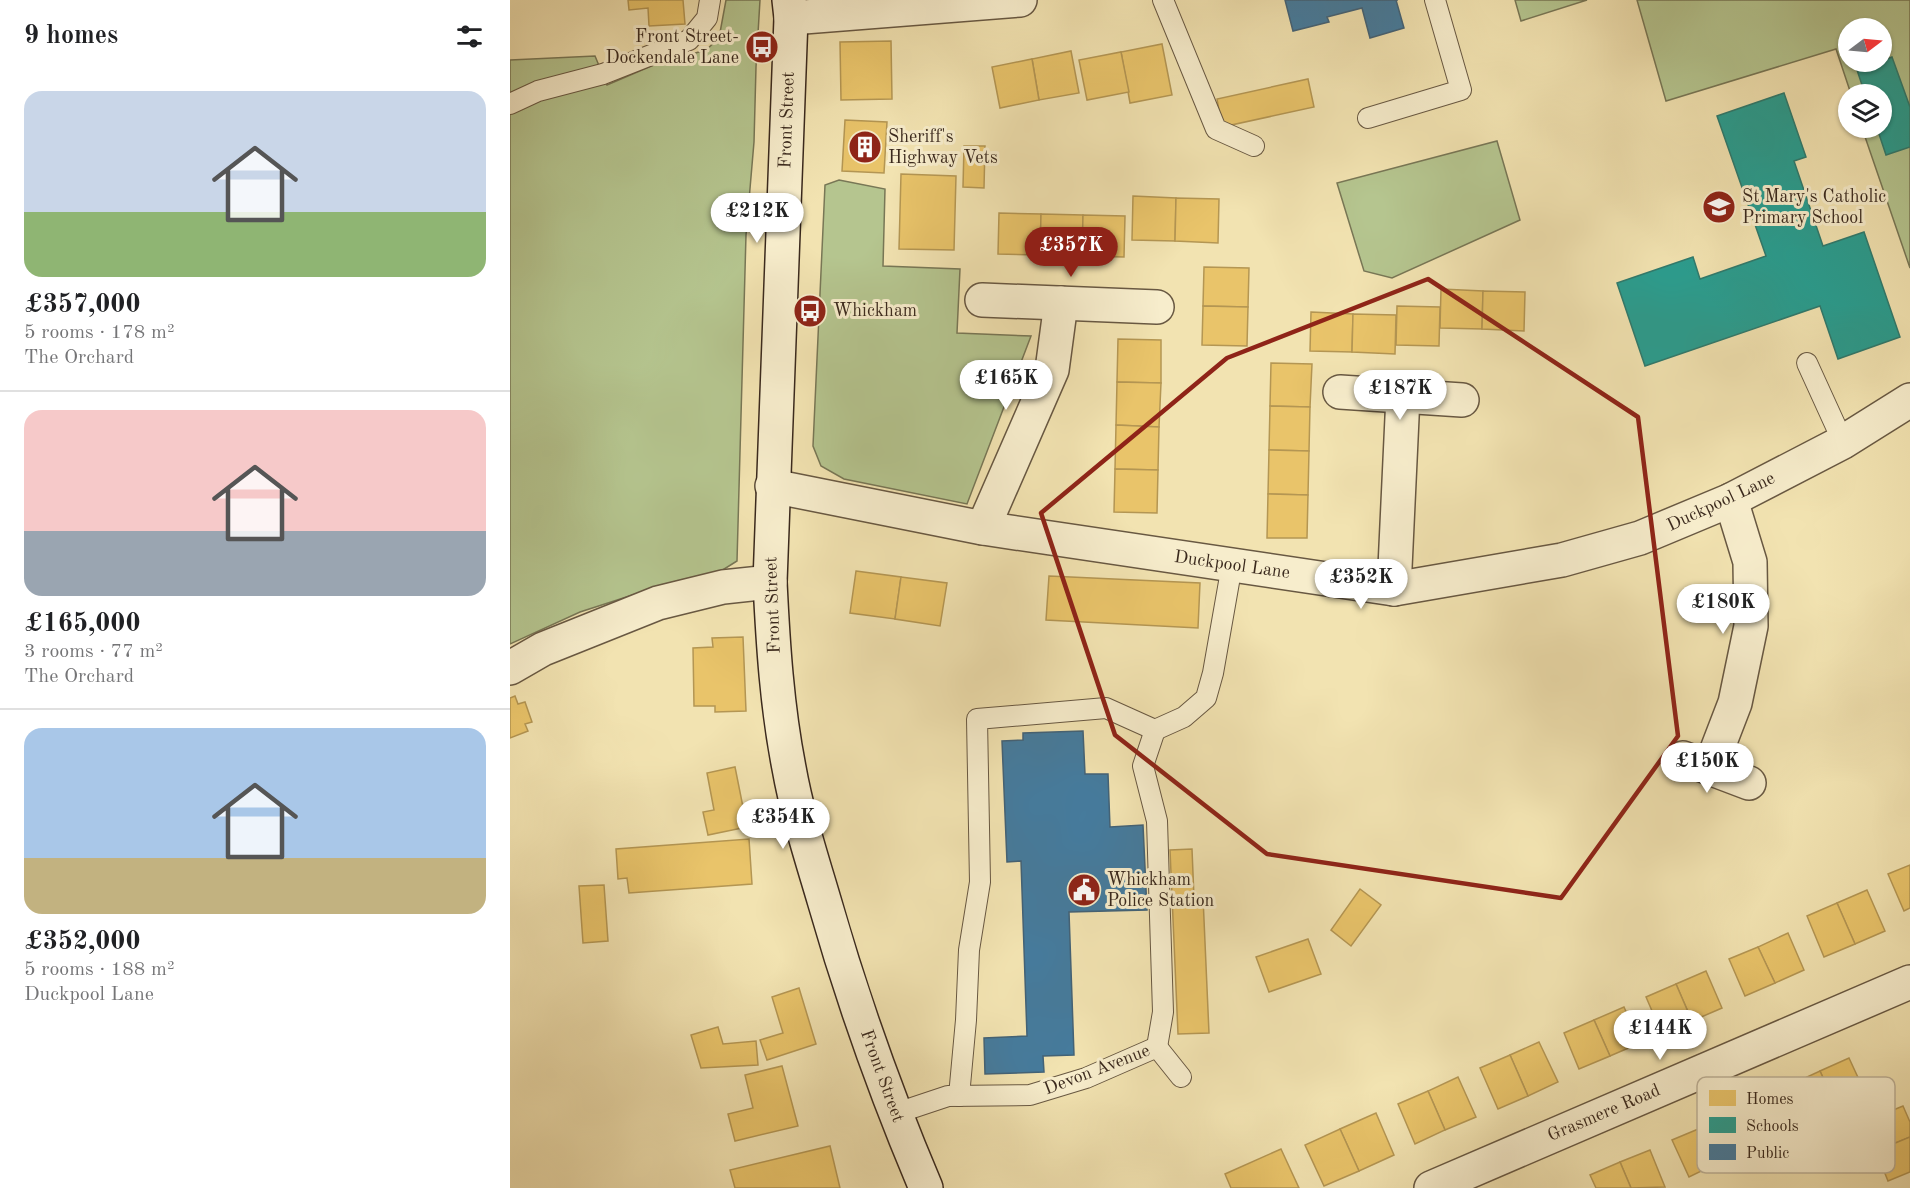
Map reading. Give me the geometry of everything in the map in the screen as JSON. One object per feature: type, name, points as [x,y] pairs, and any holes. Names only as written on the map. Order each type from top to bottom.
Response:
[{"type":"street","points":[[790,9],[1020,0]]},
{"type":"street","name":"Front Street","points":[[790,9],[770,582],[773,643],[780,707],[788,767],[798,810],[837,948],[894,1114],[926,1188]]},
{"type":"street","points":[[982,300],[1157,307]]},
{"type":"street","points":[[983,528],[1052,370],[1061,303]]},
{"type":"street","points":[[1340,392],[1462,400]]},
{"type":"street","points":[[1394,589],[1403,396]]},
{"type":"street","name":"Duckpool Lane","points":[[772,486],[983,528],[1394,589],[1562,560],[1640,538],[1731,500],[1843,442],[1910,400]]},
{"type":"street","points":[[1731,500],[1750,562],[1751,626],[1735,703],[1697,763],[1749,783]]},
{"type":"street","points":[[510,668],[543,649],[658,603],[723,587],[770,582]]},
{"type":"street","name":"Grasmere Road","points":[[1431,1188],[1909,985]]},
{"type":"lane","points":[[510,104],[538,91],[603,74],[689,40],[707,18],[710,0]]},
{"type":"lane","points":[[1163,0],[1216,129],[1254,146]]},
{"type":"lane","points":[[1368,118],[1461,90],[1436,0]]},
{"type":"lane","points":[[1807,363],[1843,442]]},
{"type":"lane","points":[[1157,1047],[1163,1012],[1157,821],[1143,766],[1155,730],[1184,717],[1206,698],[1213,673],[1232,565]]},
{"type":"lane","points":[[958,1096],[966,1020],[969,950],[980,882],[977,719],[1106,708],[1155,730]]},
{"type":"lane","name":"Devon Avenue","points":[[894,1114],[948,1096],[1030,1095],[1086,1078],[1157,1047],[1181,1077]]},
{"type":"highlighted area","points":[[1428,279],[1638,417],[1678,736],[1561,898],[1267,854],[1115,735],[1041,513],[1227,358]]},
{"type":"green space","points":[[726,0],[760,0],[754,142],[746,235],[737,561],[721,571],[642,592],[580,612],[510,644],[510,60],[595,56],[607,85],[656,64],[706,50],[719,38]]},
{"type":"green space","points":[[1515,0],[1587,0],[1521,21]]},
{"type":"green space","points":[[1637,0],[1910,0],[1910,268],[1865,138],[1892,138],[1892,84],[1848,84],[1844,72],[1892,72],[1892,18],[1838,18],[1838,55],[1836,49],[1666,101]]},
{"type":"green space","points":[[1497,141],[1520,220],[1392,278],[1364,271],[1337,183]]},
{"type":"green space","points":[[839,180],[885,189],[883,266],[960,269],[957,333],[1031,336],[967,504],[844,479],[821,466],[813,446],[825,185]]},
{"type":"building: Homes","points":[[628,0],[683,0],[685,24],[649,26],[648,8],[629,10]]},
{"type":"building: Homes","points":[[891,41],[892,99],[841,100],[840,42]]},
{"type":"building: Homes","points":[[1162,44],[1172,95],[1130,103],[1121,52]]},
{"type":"building: Homes","points":[[1071,51],[1079,93],[1039,100],[1032,59]]},
{"type":"building: Homes","points":[[1121,52],[1129,92],[1087,100],[1079,60]]},
{"type":"building: Homes","points":[[1032,59],[1039,100],[1000,108],[992,67]]},
{"type":"building: Homes","points":[[1308,79],[1314,107],[1222,127],[1217,99]]},
{"type":"building: Homes","name":"Sheriff's Highway Vets","points":[[845,120],[887,122],[884,173],[842,171]]},
{"type":"building: Homes","points":[[964,146],[985,146],[984,188],[963,187]]},
{"type":"building: Homes","points":[[901,174],[956,176],[954,250],[899,249]]},
{"type":"building: Homes","points":[[1133,196],[1176,198],[1175,241],[1132,240]]},
{"type":"building: Homes","points":[[1176,198],[1219,199],[1218,243],[1175,241]]},
{"type":"building: Homes","points":[[999,213],[1041,214],[1040,255],[998,254]]},
{"type":"building: Homes","points":[[1041,214],[1083,215],[1082,256],[1040,255]]},
{"type":"building: Homes","points":[[1083,215],[1125,216],[1124,257],[1082,256]]},
{"type":"building: Homes","points":[[1204,267],[1249,268],[1248,307],[1203,306]]},
{"type":"building: Homes","points":[[1441,289],[1483,291],[1482,329],[1440,328]]},
{"type":"building: Homes","points":[[1483,291],[1525,292],[1524,331],[1482,329]]},
{"type":"building: Homes","points":[[1203,306],[1248,307],[1247,346],[1202,345]]},
{"type":"building: Homes","points":[[1397,306],[1440,307],[1439,346],[1396,345]]},
{"type":"building: Homes","points":[[1311,312],[1353,314],[1352,352],[1310,351]]},
{"type":"building: Homes","points":[[1353,314],[1396,315],[1395,354],[1352,352]]},
{"type":"building: Homes","points":[[1118,339],[1161,340],[1161,383],[1117,382]]},
{"type":"building: Homes","points":[[1271,363],[1312,364],[1310,407],[1270,406]]},
{"type":"building: Homes","points":[[1117,382],[1161,383],[1159,427],[1116,425]]},
{"type":"building: Homes","points":[[1270,406],[1310,407],[1309,451],[1269,450]]},
{"type":"building: Homes","points":[[1116,425],[1159,427],[1158,470],[1115,469]]},
{"type":"building: Homes","points":[[1269,450],[1309,451],[1308,495],[1268,494]]},
{"type":"building: Homes","points":[[1115,469],[1158,470],[1157,513],[1114,512]]},
{"type":"building: Homes","points":[[1268,494],[1308,495],[1307,538],[1267,538]]},
{"type":"building: Homes","points":[[856,571],[901,577],[895,619],[850,613]]},
{"type":"building: Homes","points":[[1049,576],[1200,583],[1198,628],[1046,620]]},
{"type":"building: Homes","points":[[901,577],[947,583],[940,626],[895,619]]},
{"type":"building: Homes","points":[[743,637],[746,711],[715,712],[715,706],[694,706],[693,648],[713,647],[712,638]]},
{"type":"building: Homes","points":[[515,696],[518,704],[525,702],[532,722],[525,724],[528,731],[510,738],[510,698]]},
{"type":"building: Homes","points":[[735,767],[747,827],[708,835],[703,812],[714,810],[707,773]]},
{"type":"building: Homes","points":[[749,839],[752,884],[629,893],[627,878],[618,879],[616,849]]},
{"type":"building: Homes","points":[[1192,849],[1194,898],[1203,897],[1209,1033],[1178,1034],[1170,850]]},
{"type":"building: Homes","points":[[1910,865],[1910,908],[1904,911],[1888,874]]},
{"type":"building: Homes","points":[[604,885],[608,941],[583,943],[579,886]]},
{"type":"building: Homes","points":[[1360,889],[1381,905],[1351,946],[1331,930]]},
{"type":"building: Homes","points":[[1867,890],[1885,931],[1855,944],[1837,903]]},
{"type":"building: Homes","points":[[1837,903],[1855,944],[1824,957],[1807,916]]},
{"type":"building: Homes","points":[[1788,933],[1804,970],[1775,983],[1758,947]]},
{"type":"building: Homes","points":[[1308,939],[1321,974],[1269,992],[1256,957]]},
{"type":"building: Homes","points":[[1758,947],[1775,983],[1745,996],[1729,959]]},
{"type":"building: Homes","points":[[1706,971],[1722,1008],[1692,1021],[1676,984]]},
{"type":"building: Homes","points":[[1676,984],[1692,1021],[1662,1034],[1646,997]]},
{"type":"building: Homes","points":[[799,988],[816,1044],[767,1060],[760,1040],[783,1033],[772,997]]},
{"type":"building: Homes","points":[[1624,1007],[1640,1043],[1610,1056],[1594,1020]]},
{"type":"building: Homes","points":[[1594,1020],[1610,1056],[1579,1069],[1564,1033]]},
{"type":"building: Homes","points":[[718,1027],[723,1044],[756,1041],[758,1065],[701,1068],[691,1035]]},
{"type":"building: Homes","points":[[1539,1042],[1558,1082],[1528,1096],[1510,1055]]},
{"type":"building: Homes","points":[[1510,1055],[1528,1096],[1498,1109],[1480,1068]]},
{"type":"building: Homes","points":[[1849,1058],[1858,1077],[1823,1077],[1820,1071]]},
{"type":"building: Homes","points":[[782,1066],[798,1126],[735,1141],[728,1114],[753,1108],[745,1075]]},
{"type":"building: Homes","points":[[1820,1071],[1823,1077],[1807,1077]]},
{"type":"building: Homes","points":[[1458,1077],[1476,1117],[1445,1130],[1428,1091]]},
{"type":"building: Homes","points":[[1428,1091],[1445,1130],[1415,1144],[1398,1104]]},
{"type":"building: Homes","points":[[1903,1106],[1910,1122],[1910,1137],[1895,1143],[1895,1109]]},
{"type":"building: Homes","points":[[1376,1113],[1394,1155],[1359,1171],[1340,1129]]},
{"type":"building: Homes","points":[[1340,1129],[1359,1171],[1324,1186],[1305,1145]]},
{"type":"building: Homes","points":[[1697,1130],[1697,1173],[1689,1177],[1672,1140]]},
{"type":"building: Homes","points":[[1910,1137],[1910,1172],[1888,1181],[1885,1173],[1895,1173],[1895,1143]]},
{"type":"building: Homes","points":[[830,1146],[840,1188],[735,1188],[730,1170]]},
{"type":"building: Homes","points":[[1281,1149],[1299,1188],[1231,1188],[1225,1174]]},
{"type":"building: Homes","points":[[1650,1150],[1665,1187],[1631,1188],[1620,1162]]},
{"type":"building: Homes","points":[[1620,1162],[1631,1188],[1596,1188],[1590,1175]]},
{"type":"building: Schools","points":[[1892,57],[1910,107],[1910,147],[1886,155],[1880,138],[1892,138],[1892,84],[1862,84],[1858,72],[1892,72]]},
{"type":"building: Schools","points":[[1784,93],[1806,157],[1794,161],[1823,246],[1864,232],[1900,337],[1838,359],[1820,306],[1645,366],[1617,283],[1693,257],[1700,279],[1766,256],[1717,116]]},
{"type":"building: Public","points":[[1285,0],[1396,0],[1404,28],[1370,38],[1362,8],[1327,17],[1329,22],[1293,31]]},
{"type":"building: Public","name":"Whickham Police Station","points":[[1083,731],[1085,774],[1108,774],[1110,827],[1143,825],[1147,910],[1069,912],[1074,1055],[1043,1056],[1044,1072],[985,1074],[984,1038],[1027,1036],[1021,861],[1007,862],[1002,741],[1023,740],[1023,733]]},
{"type":"place","name":"Front Street- Dockendale Lane","points":[[762,47]]},
{"type":"place","name":"Sheriff's Highway Vets","points":[[865,147]]},
{"type":"place","name":"St Mary's Catholic Primary School","points":[[1719,207]]},
{"type":"place","name":"Whickham","points":[[810,311]]},
{"type":"place","name":"Whickham Police Station","points":[[1084,890]]}]
